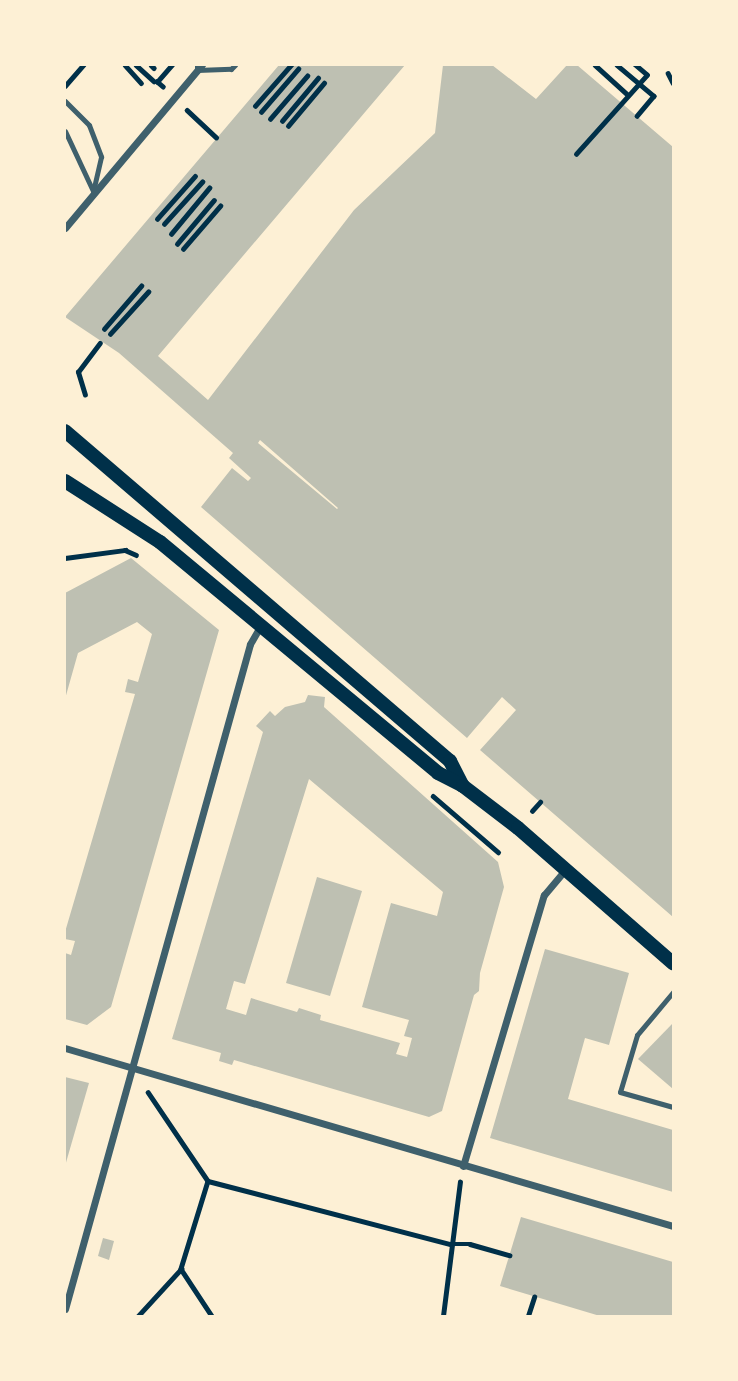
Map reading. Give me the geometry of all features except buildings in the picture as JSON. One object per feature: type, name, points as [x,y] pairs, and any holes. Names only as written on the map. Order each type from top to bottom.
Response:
[{"type":"main road","points":[[65,430],[450,761],[463,786]]},
{"type":"main road","points":[[65,481],[132,520],[438,773],[463,786],[566,869],[673,963]]},
{"type":"street","points":[[65,228],[93,191],[199,67]]},
{"type":"street","points":[[65,1308],[250,644],[262,625]]},
{"type":"street","points":[[463,1166],[544,895],[566,869]]},
{"type":"street","points":[[65,1048],[673,1226]]},
{"type":"lane","points":[[199,67],[230,69],[234,65]]},
{"type":"lane","points":[[65,101],[89,125],[101,157],[93,191]]},
{"type":"lane","points":[[65,131],[93,191]]},
{"type":"lane","points":[[673,992],[637,1035],[620,1092],[673,1107]]},
{"type":"path","points":[[65,87],[83,65]]},
{"type":"path","points":[[136,65],[154,81]]},
{"type":"path","points":[[163,88],[157,82],[172,65]]},
{"type":"path","points":[[255,106],[290,65]]},
{"type":"path","points":[[595,65],[625,93]]},
{"type":"path","points":[[617,65],[654,96],[637,116]]},
{"type":"path","points":[[576,154],[625,93],[647,75],[635,65]]},
{"type":"path","points":[[125,67],[141,83]]},
{"type":"path","points":[[261,112],[298,69]]},
{"type":"path","points":[[668,73],[673,83]]},
{"type":"path","points":[[270,119],[307,76]]},
{"type":"path","points":[[282,121],[318,78]]},
{"type":"path","points":[[288,126],[324,83]]},
{"type":"path","points":[[187,110],[216,137]]},
{"type":"path","points":[[157,219],[195,176]]},
{"type":"path","points":[[164,225],[202,181]]},
{"type":"path","points":[[171,234],[209,188]]},
{"type":"path","points":[[177,244],[214,200]]},
{"type":"path","points":[[183,249],[220,206]]},
{"type":"path","points":[[104,329],[141,286]]},
{"type":"path","points":[[110,334],[148,292]]},
{"type":"path","points":[[85,395],[78,372],[100,343]]},
{"type":"path","points":[[65,558],[125,550],[146,559]]},
{"type":"path","points":[[532,811],[540,802]]},
{"type":"path","points":[[132,1068],[208,1181],[450,1244],[470,1244],[509,1255]]},
{"type":"path","points":[[443,1316],[450,1244],[463,1166]]},
{"type":"path","points":[[138,1316],[181,1269],[208,1181]]},
{"type":"path","points":[[181,1269],[212,1316]]},
{"type":"path","points":[[528,1316],[534,1297]]}]
